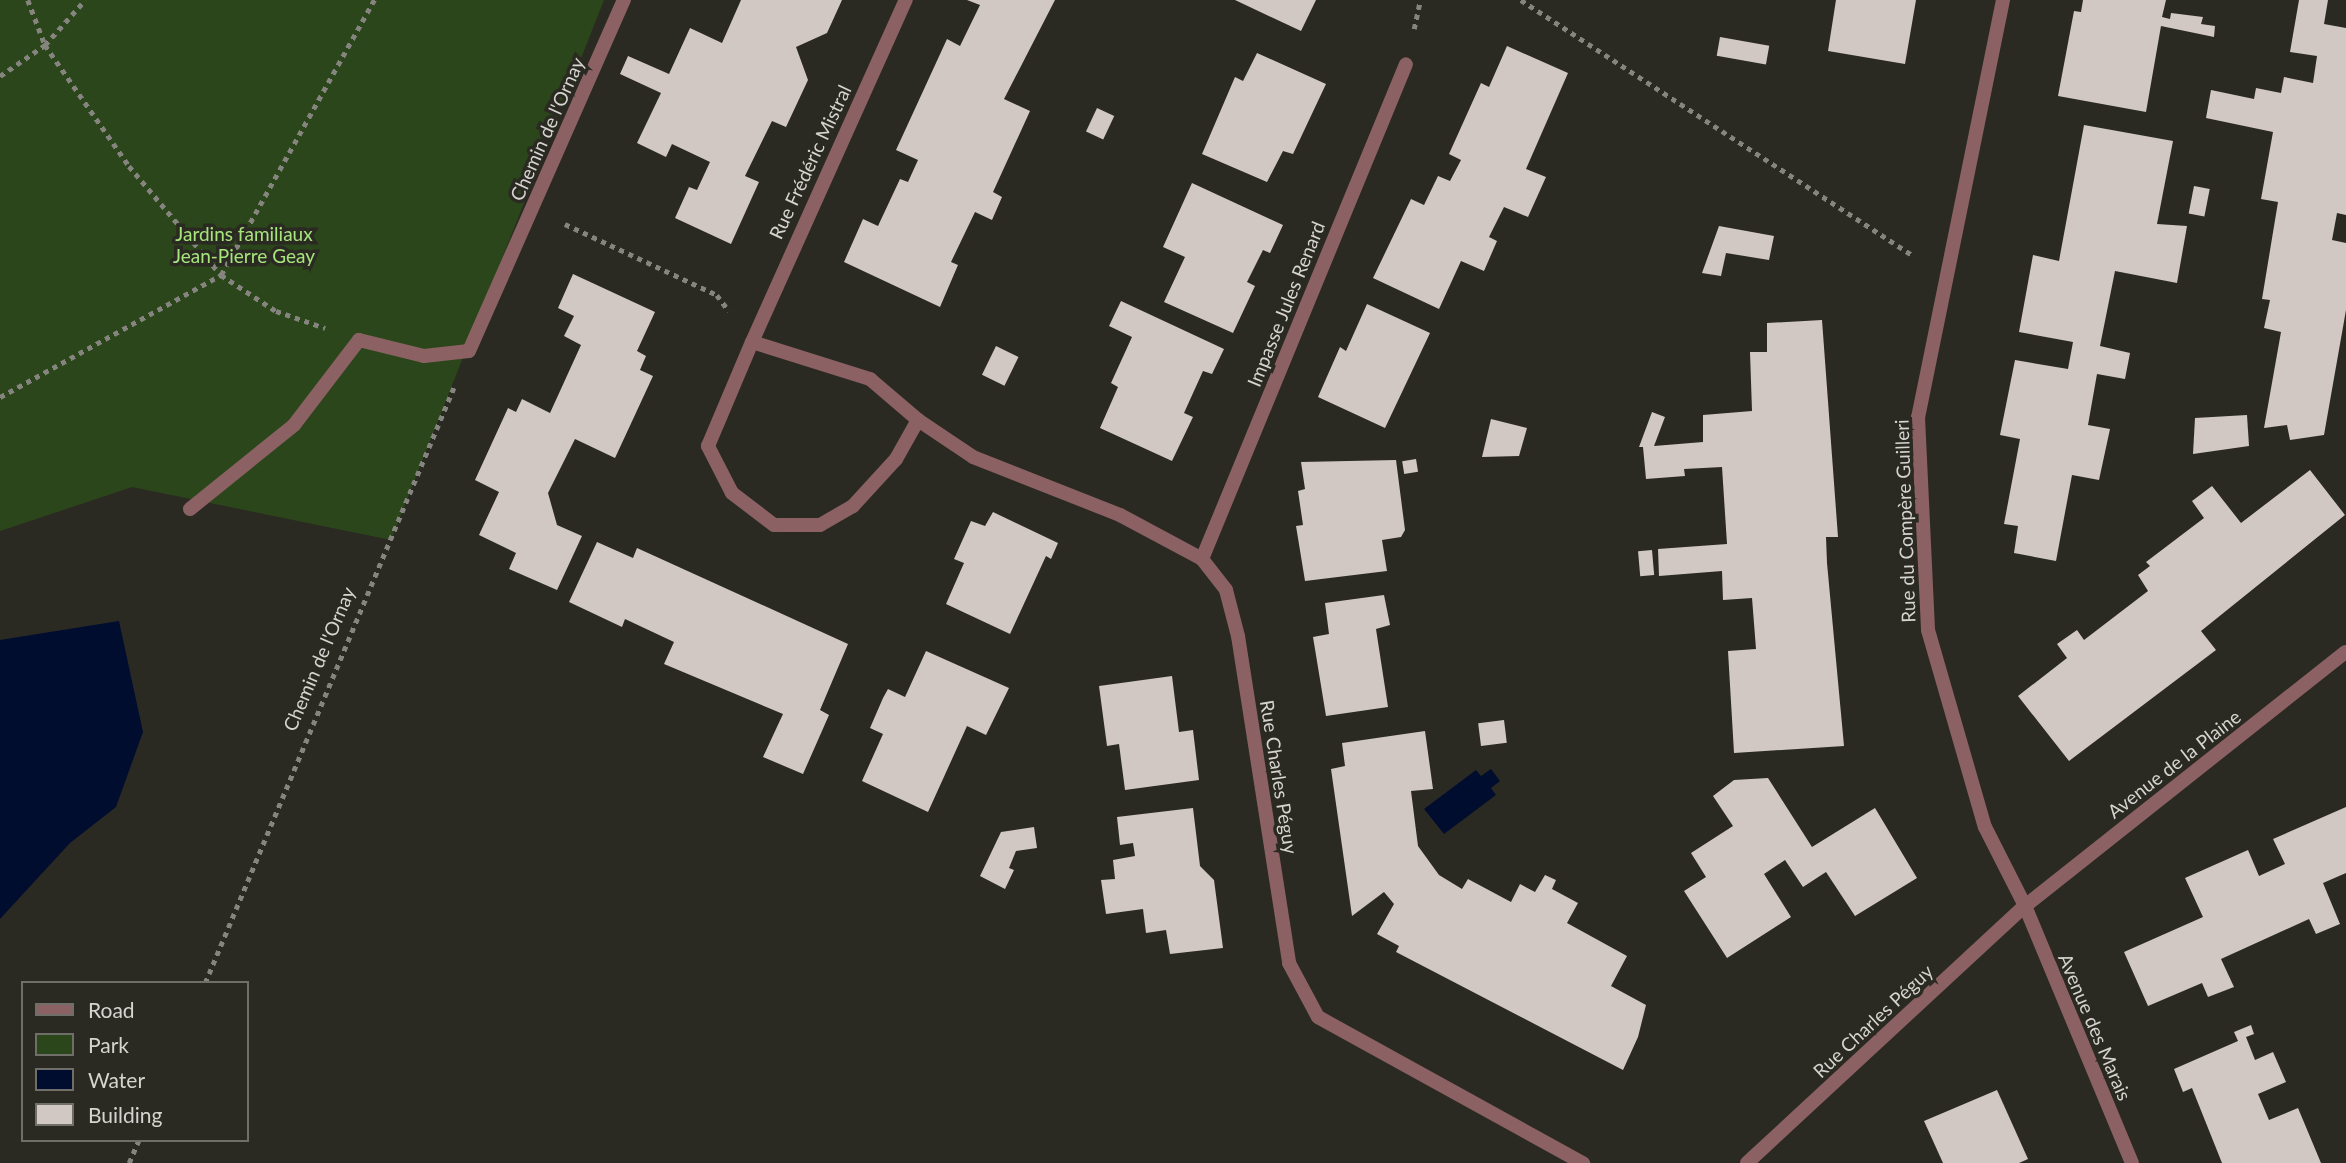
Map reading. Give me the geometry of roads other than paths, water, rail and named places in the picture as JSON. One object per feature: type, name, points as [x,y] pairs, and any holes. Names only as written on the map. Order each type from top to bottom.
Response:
[{"type":"street","name":"Chemin de l'Ornay","points":[[190,509],[294,425],[359,340],[424,356],[469,351],[624,0]]},
{"type":"street","name":"Rue Frédéric Mistral","points":[[752,342],[906,0]]},
{"type":"street","name":"Rue du Compère Guilleri","points":[[2003,0],[1918,416],[1928,630],[1985,827],[2025,906]]},
{"type":"street","name":"Impasse Jules Renard","points":[[1202,559],[1406,64]]},
{"type":"street","points":[[752,342],[709,446],[732,493],[774,525],[820,525],[853,506],[896,459],[918,420]]},
{"type":"street","name":"Rue Charles Péguy","points":[[752,342],[870,379],[918,420],[973,457],[1120,515],[1202,559],[1226,590],[1238,636],[1289,963],[1318,1017],[1583,1163]]},
{"type":"street","name":"Avenue de la Plaine","points":[[2025,906],[2346,652]]},
{"type":"street","name":"Rue Charles Péguy","points":[[1747,1163],[2025,906]]},
{"type":"street","name":"Avenue des Marais","points":[[2025,906],[2132,1163]]},
{"type":"water","points":[[119,621],[143,732],[116,807],[70,843],[0,919],[0,640]]},
{"type":"water","points":[[1491,769],[1500,781],[1491,788],[1496,795],[1444,834],[1424,809],[1476,770],[1481,776]]},
{"type":"park label","name":"Jardins familiaux Jean-Pierre Geay","points":[[244,245]]}]
